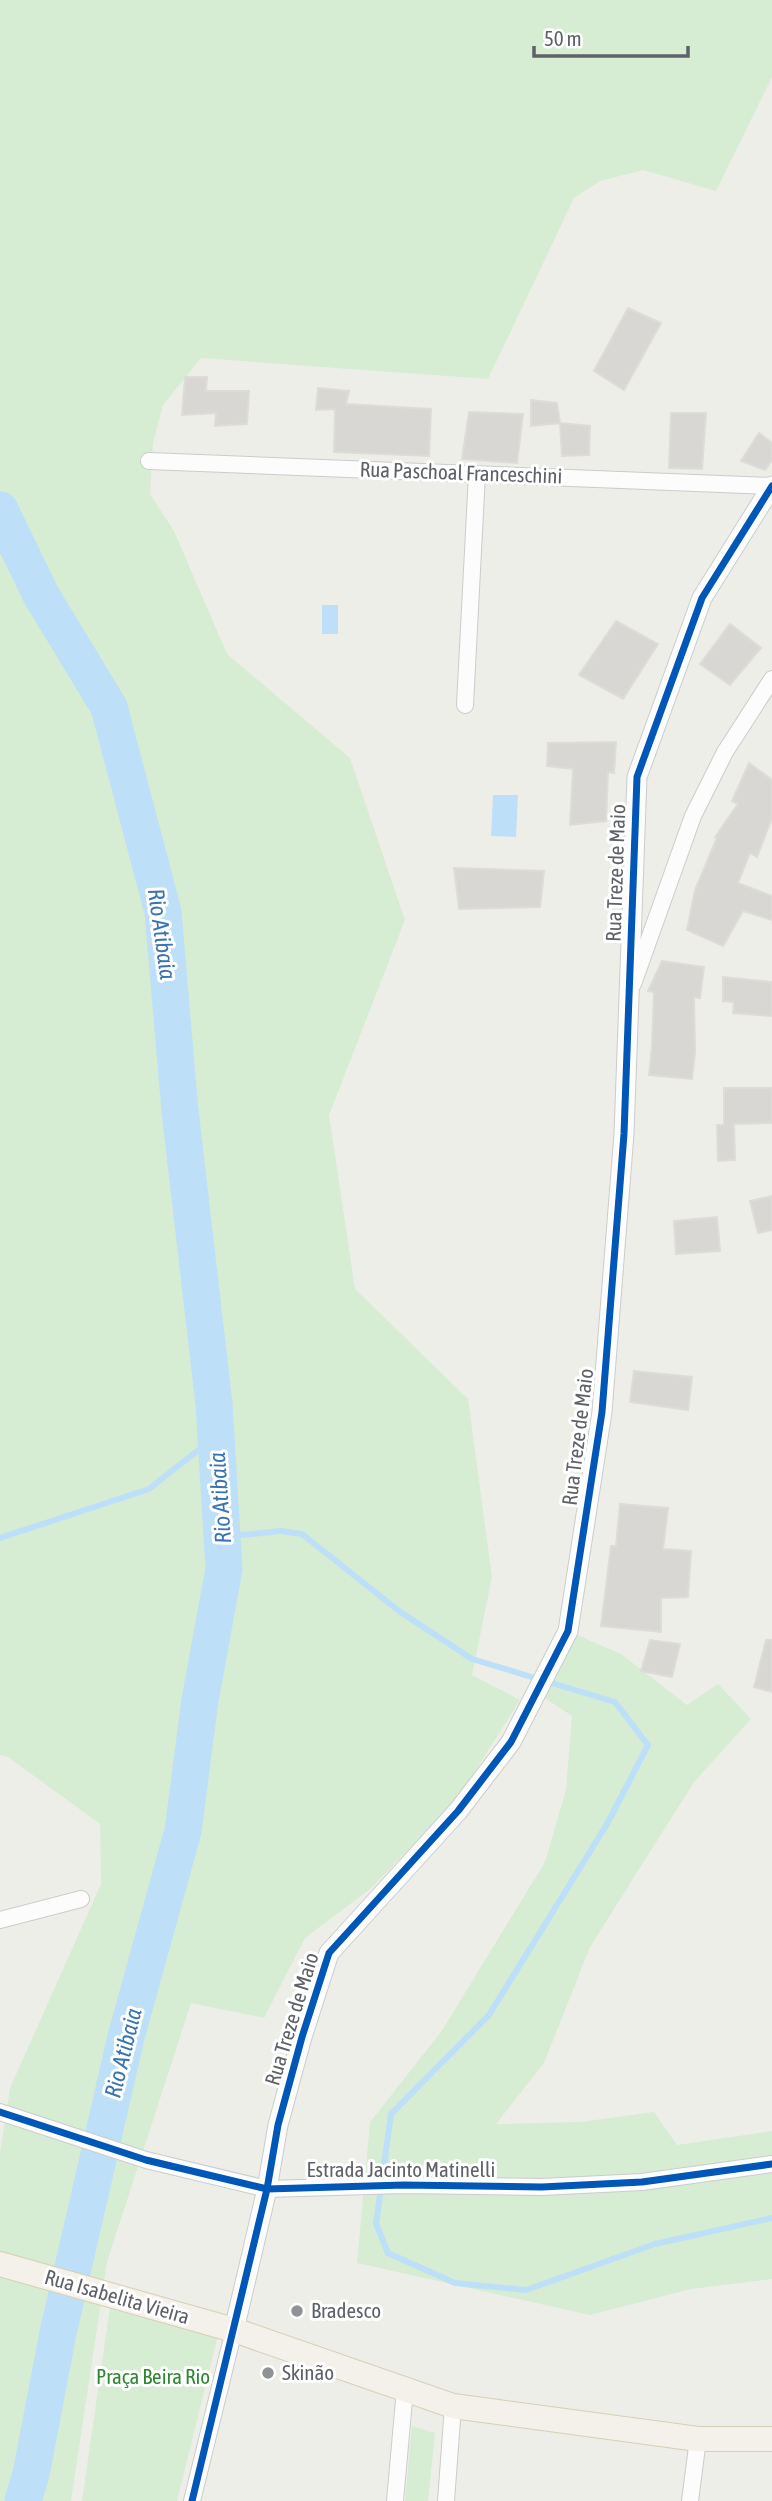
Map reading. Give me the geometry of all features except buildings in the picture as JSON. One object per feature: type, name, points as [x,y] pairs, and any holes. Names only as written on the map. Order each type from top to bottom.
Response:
[{"type":"main road","name":"Rua Isabelita Vieira","points":[[0,2264],[234,2330],[453,2406],[698,2439],[772,2439]]},
{"type":"street","name":"Rua Paschoal Franceschini","points":[[149,461],[772,486]]},
{"type":"street","points":[[464,705],[477,474]]},
{"type":"street","name":"Rua Treze de Maio","points":[[234,2330],[267,2189],[278,2124],[329,1952],[458,1811],[511,1742],[568,1631],[602,1412],[624,1134],[637,777],[702,598],[772,486]]},
{"type":"street","points":[[629,997],[693,816],[725,752],[772,679]]},
{"type":"street","points":[[0,1920],[81,1899]]},
{"type":"street","name":"Estrada Jacinto Matinelli","points":[[0,2112],[146,2160],[267,2189],[404,2185],[542,2187],[642,2182],[772,2164]]},
{"type":"street","points":[[192,2501],[234,2330]]},
{"type":"street","points":[[394,2501],[405,2389]]},
{"type":"street","points":[[446,2501],[453,2406]]},
{"type":"street","points":[[690,2501],[698,2439]]},
{"type":"green space","points":[[0,0],[772,0],[772,77],[716,191],[643,170],[600,181],[574,198],[488,379],[201,358],[163,405],[153,443],[150,494],[174,531],[227,654],[350,758],[405,920],[329,1115],[355,1289],[468,1399],[492,1577],[472,1675],[520,1700],[456,1801],[370,1889],[305,1938],[264,2018],[191,2003],[107,2262],[71,2501],[0,2501],[0,2154],[10,2088],[101,1884],[100,1824],[8,1757],[0,1755]]},
{"type":"green space","points":[[568,1631],[621,1654],[687,1705],[718,1684],[751,1719],[694,1782],[590,1947],[544,2063],[496,2124],[580,2122],[654,2112],[677,2145],[772,2131],[772,2279],[691,2289],[590,2315],[357,2263],[370,2122],[441,2032],[545,1862],[566,1790],[572,1716],[545,1698]]},
{"type":"green space","name":"Praça Beira Rio","points":[[110,2307],[218,2335],[177,2501],[82,2501]]},
{"type":"green space","points":[[412,2426],[435,2433],[428,2501],[405,2501]]},
{"type":"water","points":[[322,605],[338,605],[338,634],[322,634]]},
{"type":"water","points":[[493,795],[518,795],[516,837],[491,836]]},
{"type":"waterway","name":"Rio Atibaia","points":[[0,510],[41,595],[109,707],[163,912],[180,1111],[214,1404],[224,1569],[200,1700],[183,1831],[126,2037],[58,2333],[31,2474],[23,2501]]},
{"type":"waterway","points":[[0,1538],[149,1489],[216,1436]]},
{"type":"waterway","points":[[222,1537],[281,1531],[302,1534],[399,1611],[472,1659],[615,1702],[648,1745],[607,1824],[489,2015],[391,2114],[376,2224],[388,2253],[455,2283],[526,2290],[655,2244],[772,2218]]},
{"type":"cycle path","points":[[192,2501],[267,2189],[278,2125],[329,1953],[458,1811],[511,1742],[568,1631],[602,1412],[624,1134],[637,777],[702,598],[772,486]]},
{"type":"cycle path","points":[[0,2112],[146,2160],[267,2189],[404,2185],[542,2187],[642,2182],[772,2164]]},
{"type":"place","name":"Bradesco","points":[[297,2311]]},
{"type":"place","name":"Skinão","points":[[268,2373]]}]
